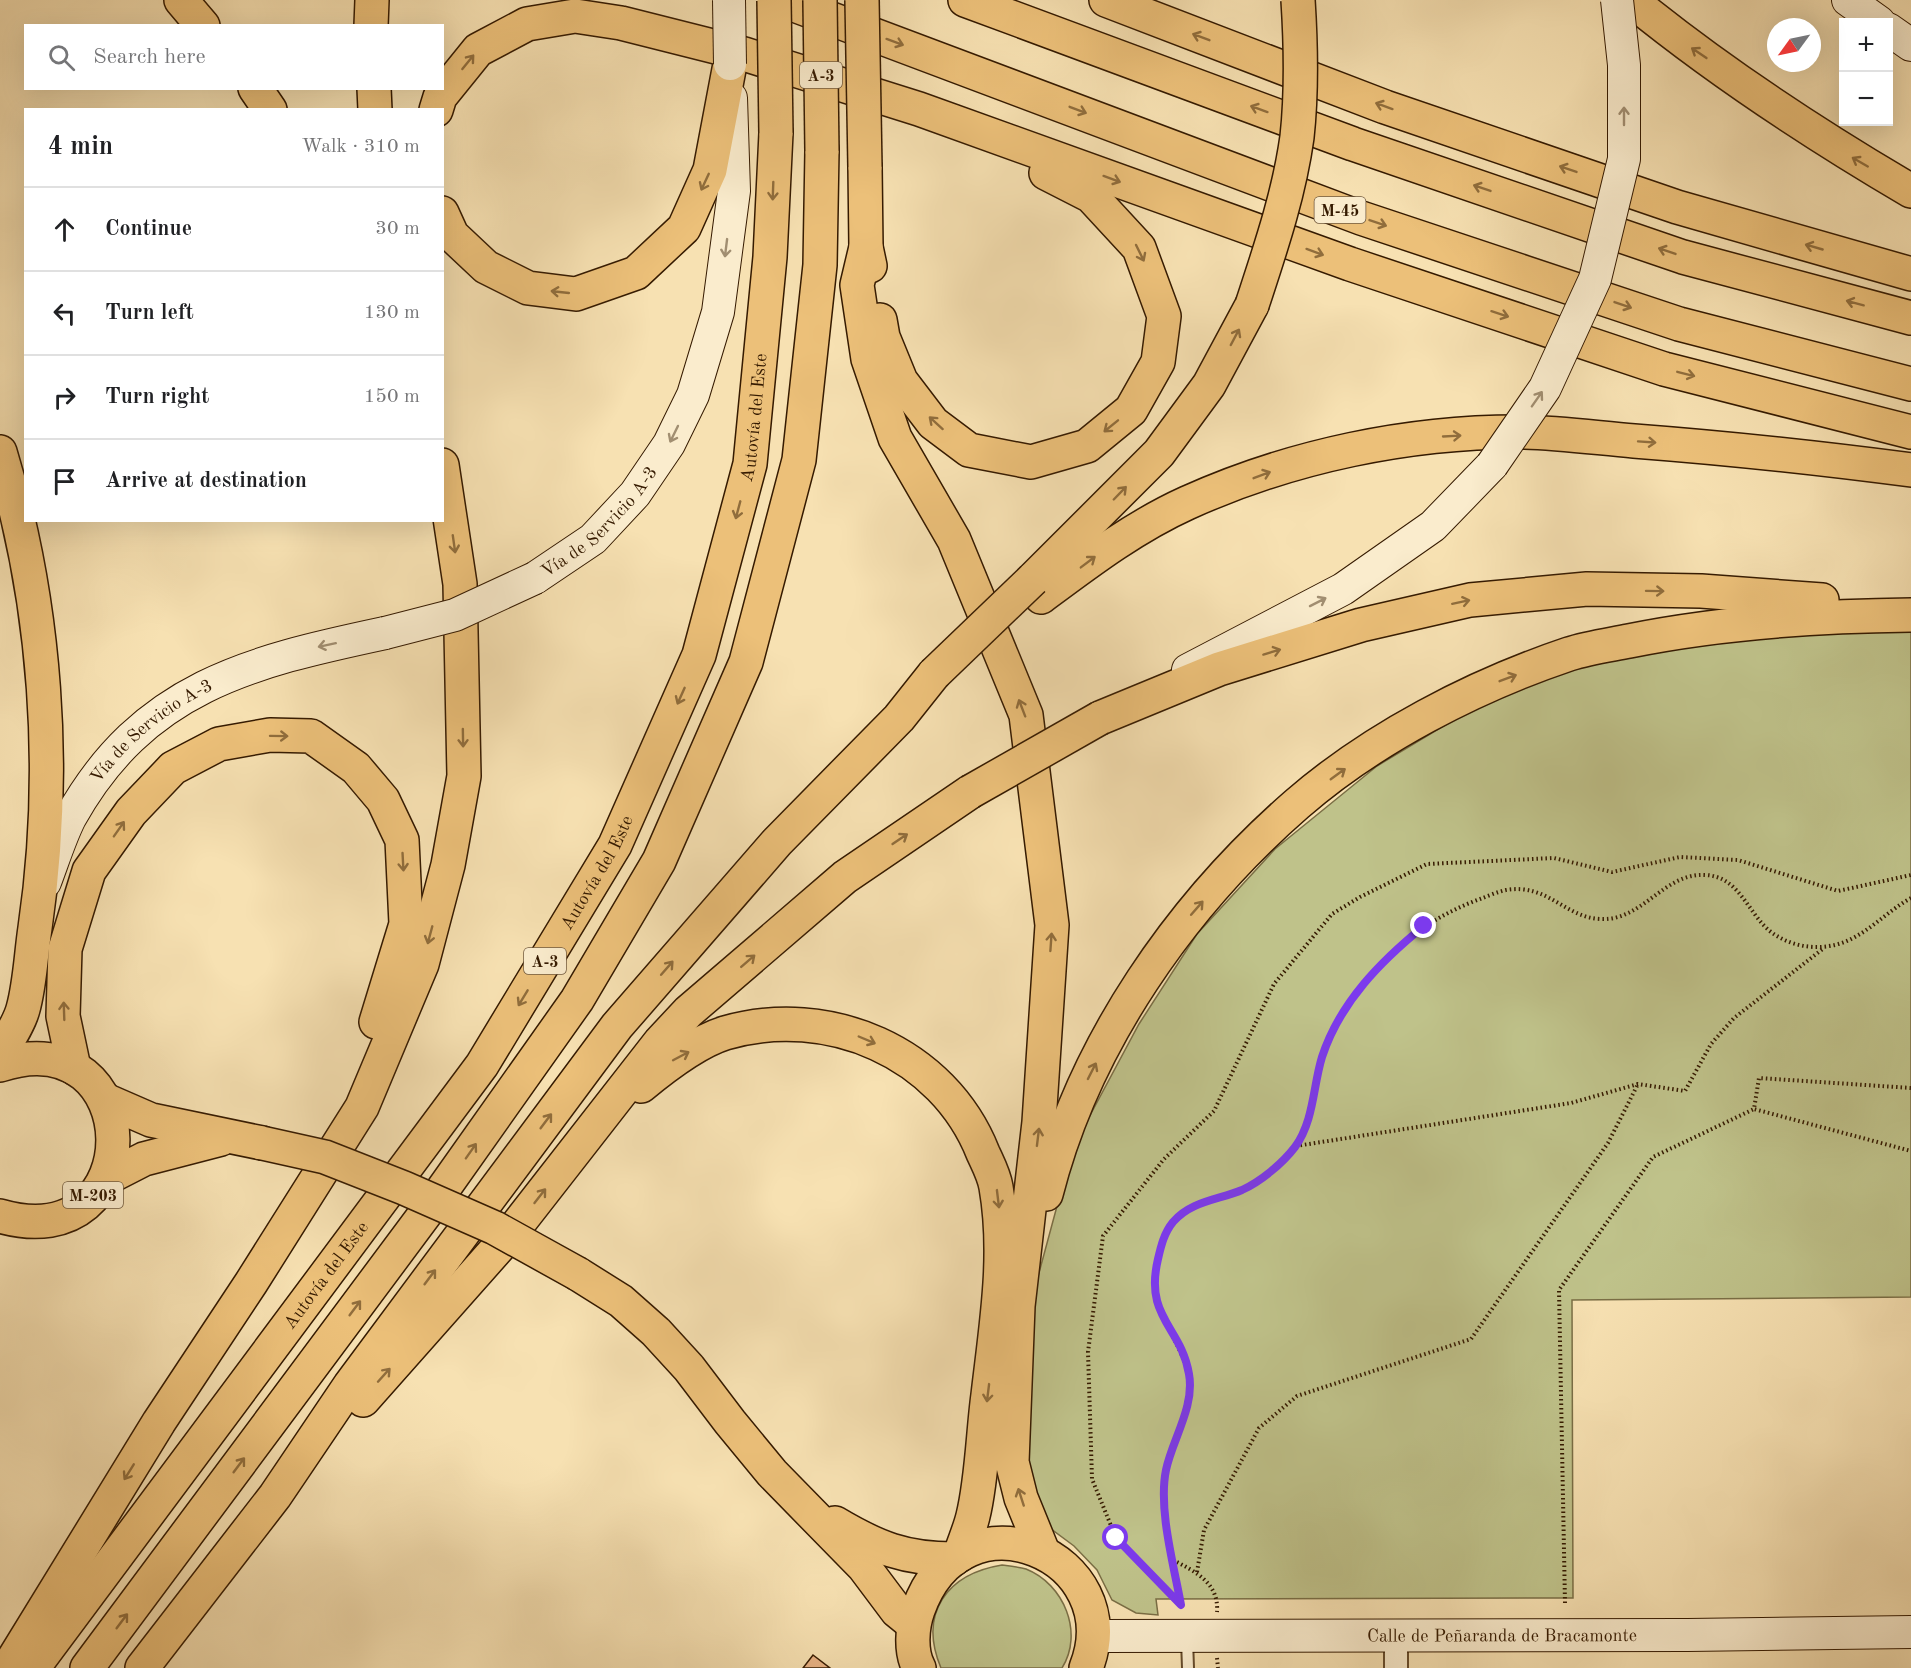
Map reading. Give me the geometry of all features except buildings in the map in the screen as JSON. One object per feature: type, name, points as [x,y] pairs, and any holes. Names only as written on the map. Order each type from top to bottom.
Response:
[{"type":"main road","points":[[181,0],[201,24]]},
{"type":"main road","points":[[372,0],[372,24]]},
{"type":"main road","points":[[607,0],[737,59]]},
{"type":"main road","name":"Vía de Servicio A-3","points":[[40,892],[70,820],[100,771],[141,726],[188,694],[240,670],[292,653],[455,615],[535,578],[593,539],[635,494],[669,444],[693,395],[718,312],[734,191],[737,59],[729,0]]},
{"type":"main road","name":"Autovía del Este","points":[[33,1668],[482,1065],[615,845],[699,655],[750,464],[770,257],[776,133],[774,0]]},
{"type":"main road","name":"M-45","points":[[781,0],[1372,221],[1679,324],[1911,384]]},
{"type":"main road","name":"A-3","points":[[87,1668],[434,1202],[571,1010],[659,861],[746,663],[799,460],[820,265],[822,151],[820,0]]},
{"type":"main road","points":[[862,0],[866,247],[883,337],[901,381],[933,423],[969,450],[1031,462],[1087,446],[1131,410],[1158,362],[1164,316],[1139,248],[1091,196],[919,109]]},
{"type":"main road","points":[[965,0],[1353,144],[1683,257],[1911,318]]},
{"type":"main road","points":[[1106,0],[1385,107],[1666,203],[1911,274]]},
{"type":"main road","points":[[142,1668],[275,1496],[350,1385],[617,1026],[777,842],[899,718],[1037,588],[1159,453],[1209,386],[1252,305],[1282,213],[1296,138],[1302,65],[1298,0]]},
{"type":"main road","points":[[275,1496],[511,1233],[660,1042],[688,1012],[845,877],[970,792],[1215,655],[1343,589],[1433,526],[1492,465],[1545,388],[1595,279],[1624,159],[1624,64],[1617,0]]},
{"type":"main road","points":[[1631,0],[1678,38],[1837,147],[1911,191]]},
{"type":"main road","points":[[1848,0],[1895,30]]},
{"type":"main road","points":[[437,108],[440,98],[478,50],[527,24],[575,16],[621,23],[737,59],[919,109],[1350,264],[1664,369],[1911,432]]},
{"type":"main road","points":[[444,217],[452,235],[486,267],[528,288],[576,294],[636,273],[684,228],[710,170],[737,59]]},
{"type":"main road","points":[[256,90],[269,108]]},
{"type":"main road","points":[[374,90],[375,108]]},
{"type":"main road","points":[[866,247],[857,285],[868,359],[895,438],[954,540],[1026,716],[1052,925],[1039,1122],[1018,1306],[1012,1462],[1021,1498],[1043,1552]]},
{"type":"main road","points":[[1037,588],[1186,503],[1274,470],[1345,451],[1433,437],[1524,432],[1688,445],[1911,470]]},
{"type":"main road","points":[[0,452],[19,516],[43,681],[46,793],[40,892],[23,1010],[0,1053]]},
{"type":"main road","points":[[8,1668],[159,1422],[251,1283],[362,1107],[422,964],[448,865],[463,764],[460,584],[444,478]]},
{"type":"main road","points":[[1100,718],[1219,669],[1361,625],[1470,600],[1587,590],[1701,591],[1911,606]]},
{"type":"main road","points":[[1018,1306],[1054,1165],[1081,1093],[1126,1006],[1190,916],[1237,861],[1299,803],[1378,745],[1472,692],[1571,653],[1689,628],[1824,616],[1911,615]]},
{"type":"main road","points":[[74,1068],[63,1016],[65,949],[82,893],[89,871],[124,822],[166,775],[173,768],[219,744],[270,735],[311,736],[356,768],[383,800],[402,840],[406,924],[382,1009],[335,1110],[260,1254],[251,1283]]},
{"type":"main road","points":[[602,1117],[672,1061],[724,1033],[786,1023],[844,1030],[895,1052],[938,1082],[974,1128],[996,1184],[1002,1238],[998,1306],[974,1515],[957,1557]]},
{"type":"main road","name":"M-203","points":[[0,1065],[23,1058],[50,1059],[74,1068],[93,1084],[105,1100],[113,1124],[112,1160],[105,1179],[91,1198],[76,1210],[54,1220],[37,1223],[0,1216]]},
{"type":"main road","points":[[105,1100],[151,1120],[325,1157],[404,1188],[495,1228],[578,1274],[621,1301],[656,1332],[689,1368],[772,1473],[807,1506],[864,1567],[897,1611],[914,1624]]},
{"type":"main road","points":[[105,1179],[144,1159],[228,1137]]},
{"type":"main road","points":[[807,1506],[887,1551],[923,1559],[957,1557]]},
{"type":"main road","points":[[919,1668],[915,1661],[914,1624],[925,1592],[938,1574],[957,1557],[990,1542],[1016,1542],[1043,1552],[1072,1575],[1089,1604],[1094,1636],[1086,1668]]},
{"type":"main road","name":"Calle de Peñaranda de Bracamonte","points":[[1094,1636],[1688,1635],[1911,1632]]},
{"type":"street","points":[[1396,1635],[1396,1668]]},
{"type":"lane","points":[[1864,0],[1895,30]]},
{"type":"lane","points":[[1187,1636],[1188,1668]]},
{"type":"path","points":[[1824,948],[1798,945],[1770,931],[1733,885],[1706,875],[1672,882],[1634,912],[1602,920],[1577,914],[1539,891],[1506,890],[1464,905],[1424,926],[1391,953],[1362,984],[1336,1025],[1322,1057],[1312,1107],[1295,1147],[1270,1172],[1242,1189],[1200,1202],[1173,1221],[1162,1240],[1153,1278],[1156,1307],[1176,1342],[1189,1374],[1185,1419],[1166,1471],[1166,1531],[1181,1605],[1116,1538],[1092,1479],[1088,1353],[1103,1236],[1164,1159],[1214,1111],[1274,984],[1332,915],[1360,897],[1427,864],[1554,858],[1612,872],[1680,857],[1738,860],[1838,891],[1911,875]]},
{"type":"path","points":[[1295,1147],[1571,1103],[1638,1084],[1685,1090],[1711,1044],[1734,1018],[1824,948],[1855,937],[1891,909],[1911,898]]},
{"type":"path","points":[[1754,1109],[1759,1078],[1911,1088]]},
{"type":"path","points":[[1197,1572],[1204,1530],[1259,1428],[1297,1396],[1471,1339],[1608,1143],[1638,1084]]},
{"type":"path","points":[[1565,1603],[1559,1290],[1653,1157],[1754,1109],[1911,1151]]},
{"type":"path","points":[[1173,1559],[1197,1572],[1214,1589],[1217,1605]]},
{"type":"green space","points":[[1849,626],[1911,630],[1911,1297],[1572,1300],[1573,1598],[1156,1599],[1158,1615],[1136,1613],[1112,1600],[1097,1570],[1074,1546],[1043,1523],[1018,1460],[1036,1284],[1060,1195],[1087,1121],[1139,1024],[1197,934],[1275,849],[1377,766],[1475,707],[1574,667],[1687,644]]},
{"type":"green space","points":[[1002,1565],[1026,1569],[1039,1576],[1060,1598],[1070,1625],[1071,1640],[1062,1668],[941,1668],[933,1630],[942,1599],[952,1587],[966,1577]]},
{"type":"route","points":[[1116,1538],[1181,1605],[1166,1531],[1166,1471],[1185,1419],[1189,1374],[1176,1342],[1156,1307],[1153,1278],[1162,1240],[1173,1221],[1200,1202],[1242,1189],[1270,1172],[1295,1147],[1312,1107],[1322,1057],[1336,1025],[1362,984],[1391,953],[1424,926]]}]
